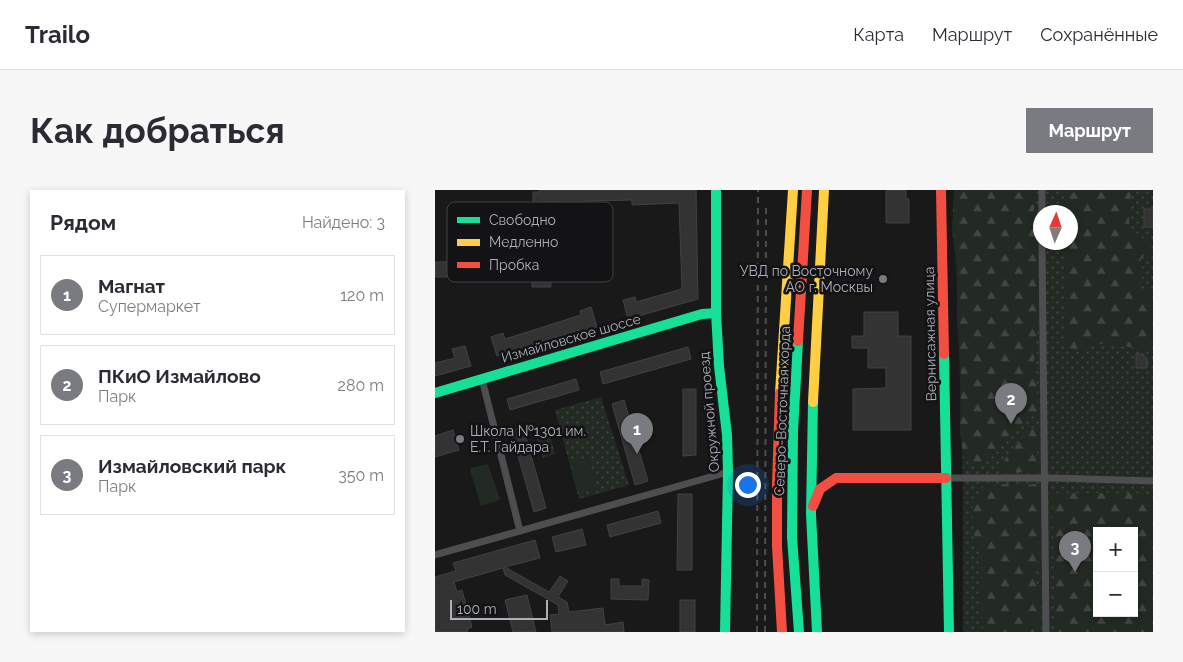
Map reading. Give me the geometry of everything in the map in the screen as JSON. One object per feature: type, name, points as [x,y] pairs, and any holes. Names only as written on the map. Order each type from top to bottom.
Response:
[{"type":"main road","name":"Окружной проезд","points":[[716,190],[716,313],[719,366],[727,435],[728,472],[725,632]]},
{"type":"main road","points":[[782,632],[777,546],[777,493],[782,347],[793,190]]},
{"type":"main road","name":"Северо-Восточная хорда","points":[[799,632],[792,537],[793,431],[807,190]]},
{"type":"main road","points":[[817,632],[811,514],[814,376],[824,190]]},
{"type":"main road","name":"Вернисажная улица","points":[[941,190],[949,632]]},
{"type":"main road","name":"Измайловское шоссе","points":[[435,393],[702,314],[716,313]]},
{"type":"main road","points":[[811,514],[819,488],[825,482],[836,478],[946,478]]},
{"type":"street","points":[[1042,190],[1042,205]]},
{"type":"street","points":[[1043,250],[1046,632]]},
{"type":"street","points":[[482,379],[520,531]]},
{"type":"street","points":[[435,555],[728,472]]},
{"type":"street","points":[[946,478],[1153,481]]},
{"type":"green space","points":[[954,190],[1153,190],[1153,632],[963,632],[963,478]]},
{"type":"green space","points":[[954,190],[1037,190],[1035,205],[1033,205],[1033,250],[1039,250],[1041,296],[1034,361],[1039,415],[1032,415],[1026,419],[994,454],[976,468],[970,465],[963,454],[960,433],[961,358],[957,324],[957,270],[952,228]]},
{"type":"green space","points":[[1068,190],[1131,190],[1129,222],[1131,228],[1133,233],[1150,240],[1150,253],[1143,256],[1140,261],[1144,274],[1138,287],[1143,291],[1153,290],[1153,348],[1139,349],[1120,344],[1107,344],[1096,345],[1079,352],[1073,351],[1063,340],[1067,314],[1063,250],[1078,250],[1078,205],[1062,204]]},
{"type":"green space","points":[[601,397],[629,485],[579,499],[555,410]]},
{"type":"green space","points":[[547,426],[555,454],[543,458],[534,429]]},
{"type":"green space","points":[[1032,428],[1039,429],[1040,433],[1037,453],[1039,472],[1036,474],[1013,472],[1002,476],[999,474],[1007,456]]},
{"type":"green space","points":[[588,458],[597,488],[580,493],[571,463]]},
{"type":"green space","points":[[488,464],[500,499],[481,506],[470,470],[471,468]]},
{"type":"green space","points":[[985,483],[1036,484],[1039,490],[1038,564],[1035,576],[1040,597],[1039,632],[983,632],[981,606],[982,557],[973,530],[972,510],[973,503]]},
{"type":"green space","points":[[1052,493],[1142,493],[1153,495],[1153,632],[1055,632]]},
{"type":"building","points":[[539,190],[696,190],[698,299],[628,319],[623,300],[635,297],[636,302],[682,289],[679,203],[632,205],[632,200],[533,202],[533,192],[540,192]]},
{"type":"building","points":[[886,190],[906,190],[906,199],[909,199],[909,223],[886,223]]},
{"type":"building","points":[[1144,209],[1153,209],[1153,227],[1144,227]]},
{"type":"building","points":[[435,262],[447,262],[447,277],[435,277]]},
{"type":"building","points":[[532,282],[551,282],[551,287],[532,287]]},
{"type":"building","points":[[591,307],[597,327],[579,332],[579,330],[497,356],[491,337],[503,333],[505,339],[581,315],[580,311]]},
{"type":"building","points":[[864,312],[898,312],[898,336],[911,336],[911,430],[853,430],[853,389],[886,388],[886,368],[868,368],[868,348],[852,348],[852,336],[864,336]]},
{"type":"building","points":[[465,346],[471,366],[435,376],[435,363],[455,358],[452,349]]},
{"type":"building","points":[[688,347],[691,359],[603,384],[600,372]]},
{"type":"building","points":[[1136,354],[1144,354],[1144,358],[1147,358],[1147,368],[1136,368]]},
{"type":"building","points":[[576,379],[579,390],[510,410],[507,399]]},
{"type":"building","points":[[683,389],[696,389],[696,455],[683,456]]},
{"type":"building","points":[[624,400],[648,481],[635,485],[612,404]]},
{"type":"building","points":[[523,427],[546,508],[534,512],[511,431]]},
{"type":"building","points":[[453,430],[459,450],[435,457],[435,436]]},
{"type":"building","points":[[678,494],[692,494],[692,570],[677,570]]},
{"type":"building","points":[[658,511],[661,523],[610,537],[607,525]]},
{"type":"building","points":[[582,529],[586,545],[556,552],[552,537]]},
{"type":"building","points":[[535,540],[540,558],[505,567],[549,592],[560,576],[568,581],[558,597],[567,602],[569,612],[603,608],[605,625],[623,622],[624,632],[552,632],[550,615],[559,614],[558,605],[505,575],[503,568],[454,582],[457,592],[462,590],[472,627],[467,629],[468,632],[435,632],[435,577],[456,571],[453,563]]},
{"type":"building","points":[[611,579],[619,579],[619,586],[642,586],[642,579],[649,580],[648,600],[611,599]]},
{"type":"building","points":[[527,595],[536,632],[513,632],[505,600]]},
{"type":"building","points":[[680,600],[695,600],[695,632],[680,632]]},
{"type":"railway","points":[[757,632],[758,190]]},
{"type":"railway","points":[[765,632],[766,207]]},
{"type":"traffic: fast","points":[[716,190],[716,313],[719,366],[727,435],[728,472],[725,632]]},
{"type":"traffic: fast","points":[[435,393],[702,314],[716,313]]},
{"type":"traffic: fast","points":[[798,341],[793,431],[792,537],[799,632]]},
{"type":"traffic: fast","points":[[944,354],[949,632]]},
{"type":"traffic: fast","points":[[813,402],[811,514],[817,632]]},
{"type":"traffic: slow","points":[[780,393],[793,190]]},
{"type":"traffic: slow","points":[[813,402],[824,190]]},
{"type":"traffic: jam","points":[[798,341],[807,190]]},
{"type":"traffic: jam","points":[[941,190],[944,354]]},
{"type":"traffic: jam","points":[[780,393],[777,546],[782,632]]},
{"type":"traffic: jam","points":[[813,506],[820,489],[836,478],[946,478]]},
{"type":"place","name":"УВД по Восточному АО г. Москвы","points":[[883,279]]},
{"type":"place","name":"ПКиО Измайлово","points":[[1011,424]]},
{"type":"place","name":"Школа №1301 им. Е.Т. Гайдара","points":[[460,439]]},
{"type":"place","name":"Магнат","points":[[637,454]]},
{"type":"place","name":"Измайловский парк","points":[[1075,572]]}]
